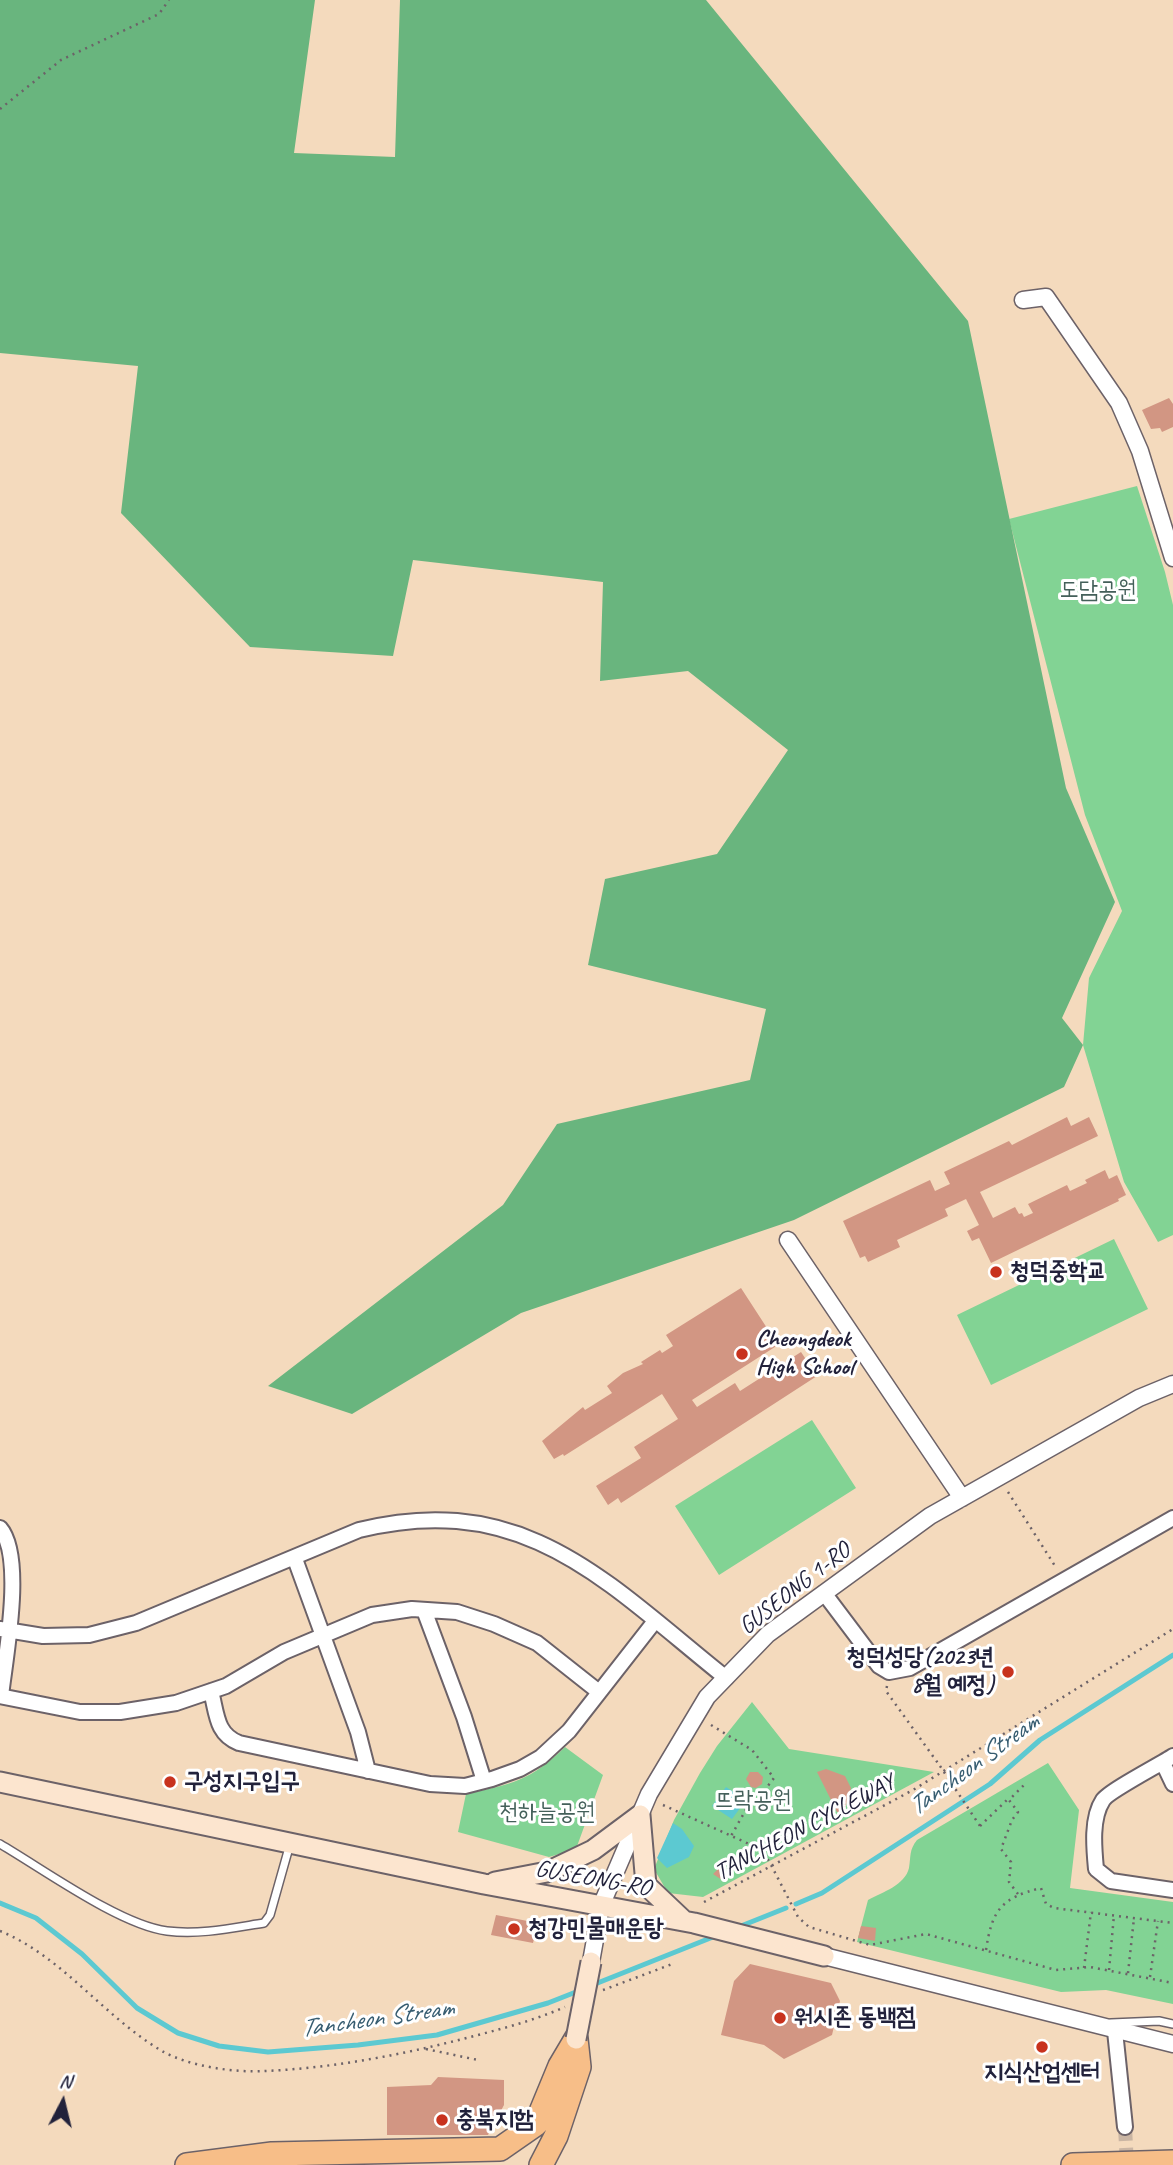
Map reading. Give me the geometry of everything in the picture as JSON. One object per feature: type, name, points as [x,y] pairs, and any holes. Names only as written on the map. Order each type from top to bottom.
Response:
[{"type":"highway","points":[[187,2165],[272,2154],[500,2150],[536,2124],[560,2066],[576,2039]]},
{"type":"highway","points":[[541,2165],[556,2136],[579,2067],[576,2039]]},
{"type":"highway","points":[[1073,2165],[1173,2162]]},
{"type":"main road","name":"GUSEONG-RO","points":[[0,1782],[484,1884],[688,1922],[824,1956]]},
{"type":"main road","points":[[484,1884],[547,1872],[593,1850],[644,1806]]},
{"type":"main road","points":[[644,1806],[646,1885],[688,1922]]},
{"type":"main road","points":[[576,2039],[591,1962]]},
{"type":"street","points":[[1023,300],[1046,296],[1119,404],[1140,451],[1173,558]]},
{"type":"street","points":[[788,1240],[962,1499]]},
{"type":"street","name":"GUSEONG 1-RO","points":[[591,1962],[601,1906],[644,1806],[707,1697],[768,1634],[930,1517],[1139,1398],[1173,1384]]},
{"type":"street","points":[[824,1593],[879,1665],[889,1672],[910,1668],[1173,1518]]},
{"type":"street","points":[[4,1630],[43,1636],[89,1635],[124,1626],[295,1559],[359,1530],[392,1522],[438,1520],[495,1526],[533,1539],[569,1556],[726,1678]]},
{"type":"street","points":[[0,1528],[6,1535],[12,1601],[4,1630],[0,1696],[80,1712],[120,1712],[176,1703],[226,1686],[284,1652],[372,1615],[412,1609],[457,1612],[515,1633],[537,1643],[599,1692]]},
{"type":"street","points":[[295,1559],[358,1732],[368,1771]]},
{"type":"street","points":[[424,1610],[464,1717],[484,1781]]},
{"type":"street","points":[[211,1691],[226,1738],[239,1744],[429,1784],[465,1786],[520,1769],[541,1757],[569,1731],[655,1621]]},
{"type":"street","points":[[1173,1784],[1168,1760],[1104,1798],[1097,1814],[1095,1857],[1096,1869],[1111,1881],[1173,1890]]},
{"type":"street","name":"GUSEONG-RO","points":[[824,1956],[1173,2045]]},
{"type":"street","points":[[1115,2031],[1125,2127]]},
{"type":"lane","points":[[0,1844],[128,1919],[165,1931],[204,1933],[264,1923],[270,1915],[290,1843]]},
{"type":"lane","points":[[1085,2024],[1159,2021],[1173,2024]]},
{"type":"path","points":[[0,109],[61,60],[159,14],[169,0]]},
{"type":"path","points":[[999,1478],[1063,1579]]},
{"type":"path","name":"TANCHEON CYCLEWAY","points":[[704,1902],[913,1790],[1173,1629]]},
{"type":"path","points":[[886,1690],[980,1826],[1026,1783],[1009,1800],[1018,1812],[1012,1820],[1001,1849],[1010,1862],[1009,1882],[1018,1894]]},
{"type":"path","points":[[696,1716],[752,1750],[774,1778],[764,1791],[752,1799],[731,1836]]},
{"type":"path","points":[[644,1806],[677,1814],[758,1848],[772,1866],[798,1917],[809,1927],[870,1945],[926,1934],[1056,1970],[1109,1970],[1173,1983]]},
{"type":"path","points":[[986,1950],[990,1924],[1002,1906],[1018,1894],[1041,1888],[1045,1904],[1054,1908],[1173,1923]]},
{"type":"path","points":[[1083,1968],[1091,1912]]},
{"type":"path","points":[[1109,1970],[1114,1915]]},
{"type":"path","points":[[1128,1973],[1134,1917]]},
{"type":"path","points":[[1150,1977],[1158,1921]]},
{"type":"path","points":[[0,1931],[21,1940],[144,2040],[165,2053],[196,2064],[262,2072],[361,2060],[495,2030]]},
{"type":"path","points":[[423,2048],[478,2060]]},
{"type":"green space","points":[[0,0],[315,0],[294,153],[395,157],[400,0],[706,0],[968,321],[1066,788],[1115,902],[1062,1018],[1083,1045],[1064,1087],[794,1220],[521,1313],[352,1414],[268,1386],[503,1205],[557,1124],[750,1080],[766,1009],[588,965],[605,879],[717,854],[788,750],[688,671],[600,681],[603,582],[413,560],[393,656],[250,647],[121,513],[138,366],[0,353]]},
{"type":"green space","name":"도담공원","points":[[1137,486],[1173,605],[1173,1235],[1158,1242],[1124,1182],[1083,1045],[1089,978],[1122,911],[1085,815],[1009,519]]},
{"type":"green space","points":[[1114,1239],[1148,1309],[991,1385],[957,1315]]},
{"type":"green space","points":[[812,1420],[856,1488],[719,1575],[675,1506]]},
{"type":"green space","name":"뜨락공원","points":[[752,1702],[789,1749],[934,1772],[703,1897],[668,1893],[654,1869],[674,1820],[717,1746]]},
{"type":"green space","name":"천하늘공원","points":[[565,1747],[603,1775],[576,1849],[549,1857],[458,1832],[466,1794],[520,1780]]},
{"type":"green space","points":[[1048,1763],[1079,1810],[1070,1888],[1173,1902],[1173,2004],[1106,1990],[1061,1992],[857,1942],[868,1900],[903,1879],[909,1868],[911,1850],[917,1840]]},
{"type":"water","points":[[726,1787],[746,1800],[732,1819],[712,1806]]},
{"type":"water","points":[[673,1823],[682,1829],[694,1846],[689,1857],[667,1868],[657,1858]]},
{"type":"building","points":[[1169,398],[1173,404],[1173,427],[1162,432],[1160,428],[1151,429],[1142,410]]},
{"type":"building","points":[[1067,1117],[1071,1126],[1089,1117],[1098,1136],[980,1192],[993,1218],[1015,1207],[1024,1217],[1033,1213],[1028,1204],[1067,1185],[1070,1191],[1105,1170],[1109,1179],[1117,1175],[1126,1195],[1118,1199],[1119,1201],[991,1263],[979,1238],[972,1241],[967,1231],[979,1225],[966,1199],[945,1209],[948,1216],[897,1240],[900,1247],[868,1262],[865,1256],[860,1258],[843,1221],[930,1180],[935,1191],[950,1184],[944,1172],[1009,1141],[1012,1145]]},
{"type":"building","points":[[741,1288],[778,1345],[692,1400],[697,1407],[735,1383],[740,1391],[801,1352],[817,1376],[621,1503],[618,1498],[608,1505],[596,1486],[641,1458],[634,1447],[678,1419],[662,1394],[564,1456],[563,1454],[554,1459],[542,1441],[583,1407],[585,1410],[612,1393],[607,1386],[623,1373],[643,1364],[641,1362],[660,1350],[662,1353],[673,1346],[666,1335]]},
{"type":"building","points":[[826,1769],[845,1776],[851,1788],[846,1806],[841,1812],[837,1812],[817,1772]]},
{"type":"building","points":[[750,1772],[758,1772],[763,1777],[762,1784],[756,1788],[751,1787],[746,1779]]},
{"type":"building","points":[[744,1852],[753,1859],[747,1867],[738,1860]]},
{"type":"building","points":[[720,1867],[728,1874],[722,1880],[713,1874]]},
{"type":"building","name":"청강민물매운탕","points":[[496,1915],[538,1923],[533,1943],[491,1935]]},
{"type":"building","points":[[861,1926],[876,1928],[875,1941],[858,1938]]},
{"type":"building","name":"워시존 동백점","points":[[750,1964],[831,1983],[840,2001],[832,2035],[784,2059],[764,2045],[721,2035],[734,1981]]},
{"type":"building","name":"충북지함","points":[[438,2077],[504,2080],[504,2105],[488,2135],[387,2135],[387,2087],[431,2085]]},
{"type":"waterway","name":"Tancheon Stream","points":[[796,1904],[822,1893],[990,1784],[1040,1740],[1173,1655]]},
{"type":"waterway","name":"Tancheon Stream","points":[[0,1903],[36,1918],[82,1954],[137,2008],[178,2033],[219,2046],[268,2052],[437,2035],[548,2003],[581,1990]]},
{"type":"waterway","name":"Tancheon Stream","points":[[736,1928],[786,1908]]},
{"type":"waterway","name":"Tancheon Stream","points":[[590,1986],[718,1935]]},
{"type":"tunnel","points":[[1125,2127],[1127,2165]]},
{"type":"place","name":"청덕중학교","points":[[996,1272]]},
{"type":"place","name":"Cheongdeok High School","points":[[742,1354]]},
{"type":"place","name":"청덕성당(2023년 8월 예정)","points":[[1008,1672]]},
{"type":"place","name":"구성지구입구","points":[[170,1782]]},
{"type":"place","name":"청강민물매운탕","points":[[514,1929]]},
{"type":"place","name":"워시존 동백점","points":[[780,2018]]},
{"type":"place","name":"지식산업센터","points":[[1042,2047]]},
{"type":"place","name":"충북지함","points":[[442,2120]]}]
